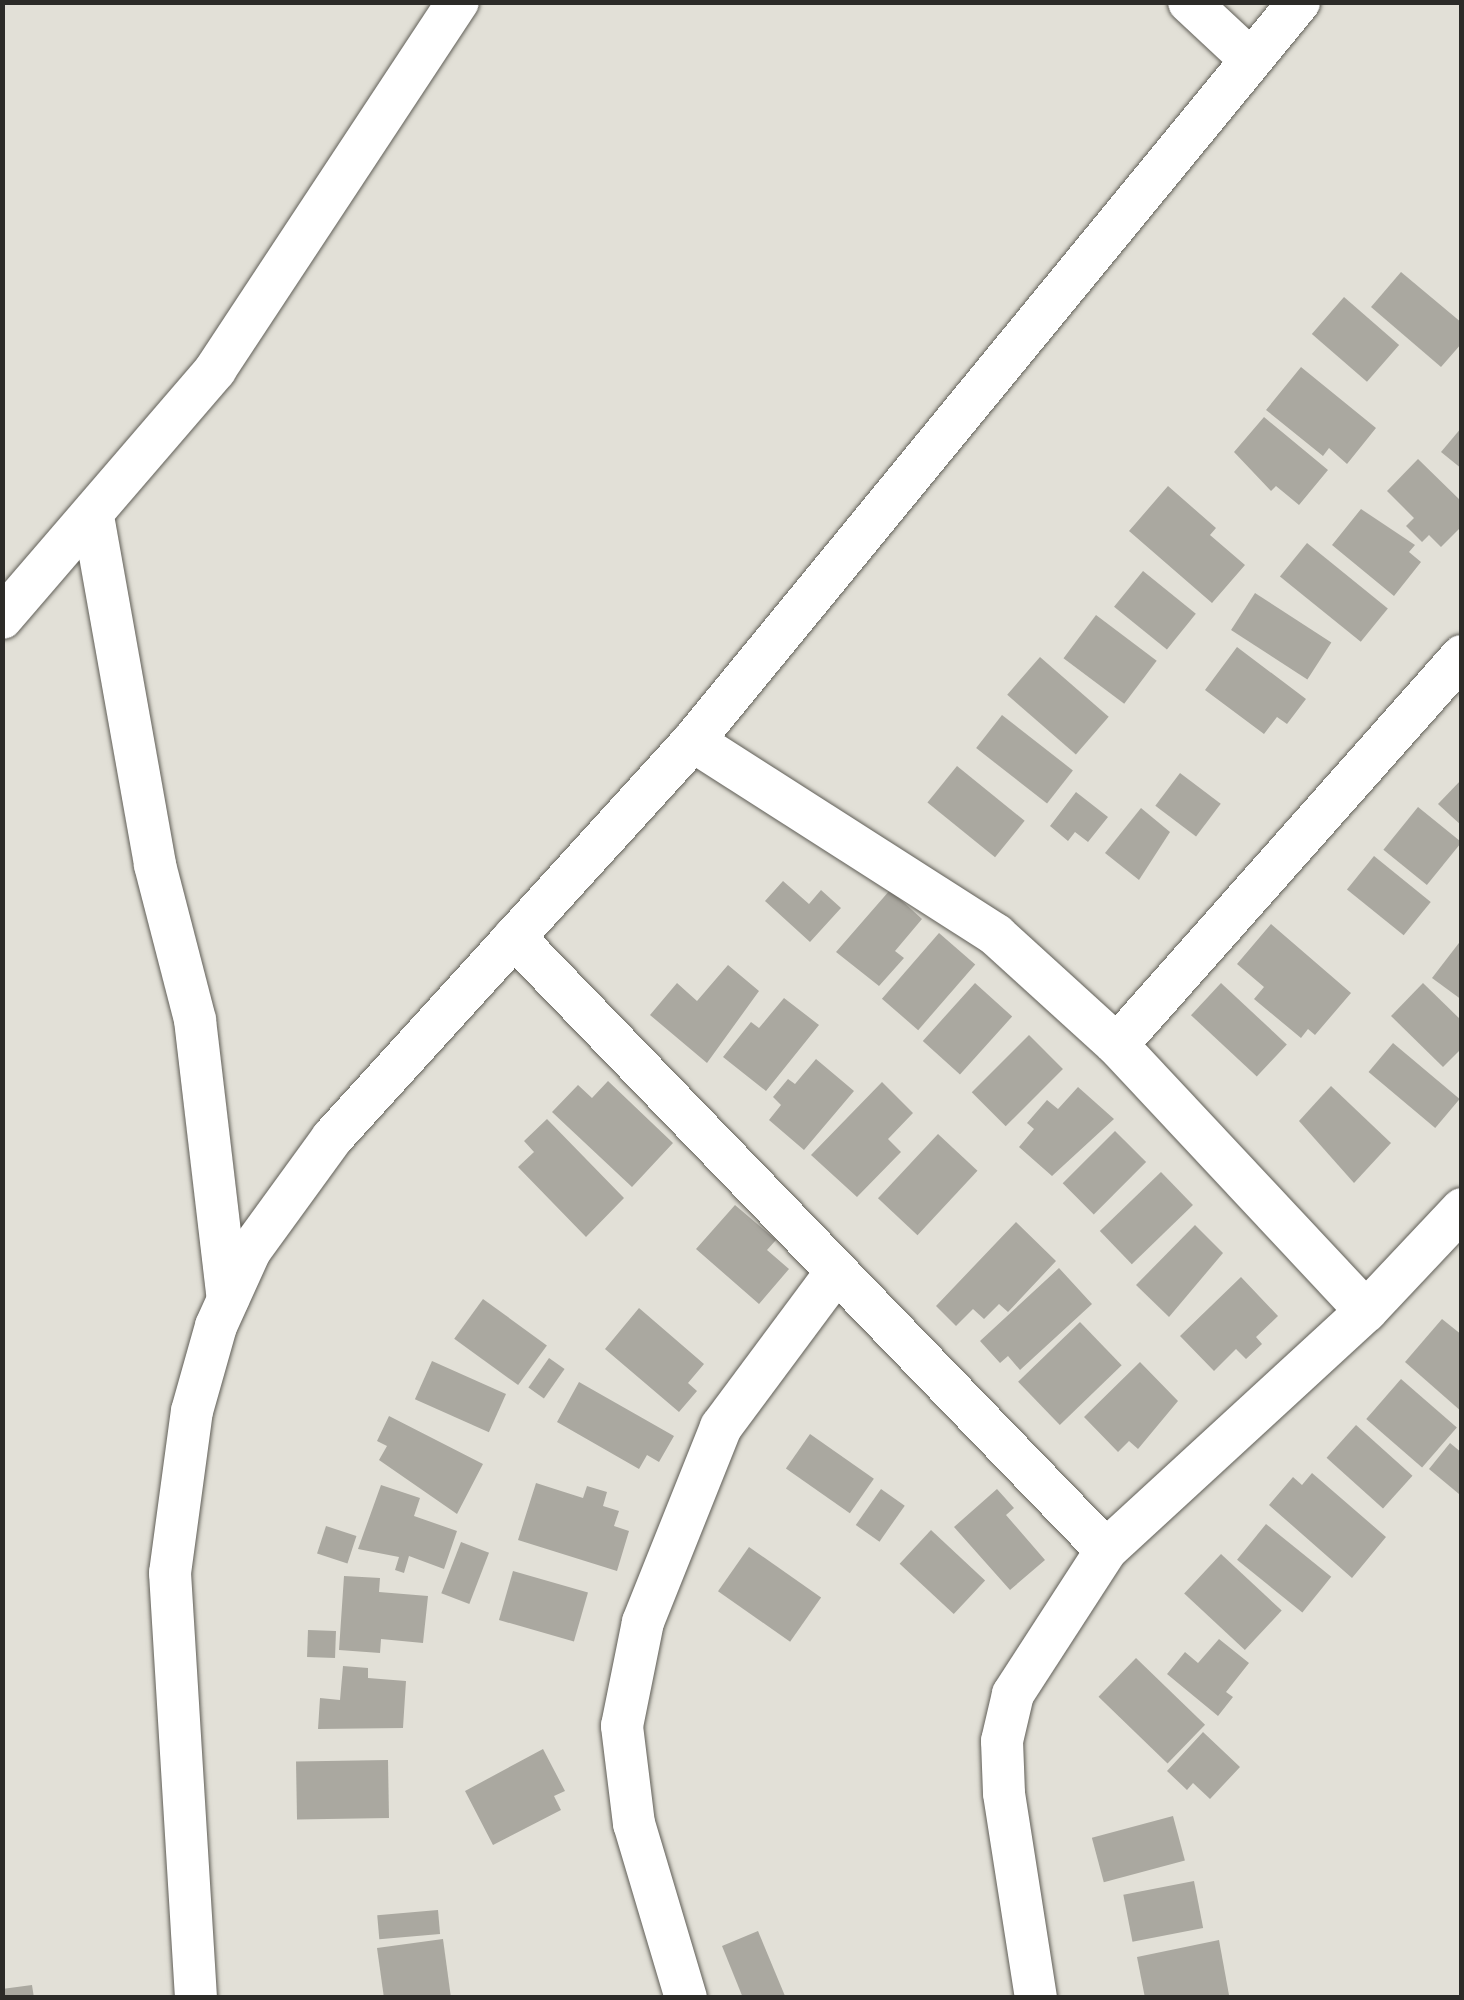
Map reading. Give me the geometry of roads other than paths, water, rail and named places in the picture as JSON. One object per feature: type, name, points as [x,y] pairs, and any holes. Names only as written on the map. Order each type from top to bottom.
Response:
[{"type":"street","points":[[2,618],[216,370],[458,2]]},
{"type":"street","points":[[1189,2],[1248,58]]},
{"type":"street","points":[[196,1998],[170,1573],[192,1411],[228,1299],[250,1251],[332,1138],[693,741],[1248,58],[1299,2]]},
{"type":"street","points":[[93,516],[155,865],[196,1020],[228,1299]]},
{"type":"street","points":[[1117,1045],[1462,656]]},
{"type":"street","points":[[693,741],[963,910],[1117,1045],[1366,1311]]},
{"type":"street","points":[[514,937],[1106,1550]]},
{"type":"street","points":[[1036,1998],[1002,1741],[1014,1694],[1106,1550],[1366,1311],[1462,1209]]},
{"type":"street","points":[[686,1998],[634,1824],[622,1726],[643,1622],[721,1426],[836,1272]]}]
